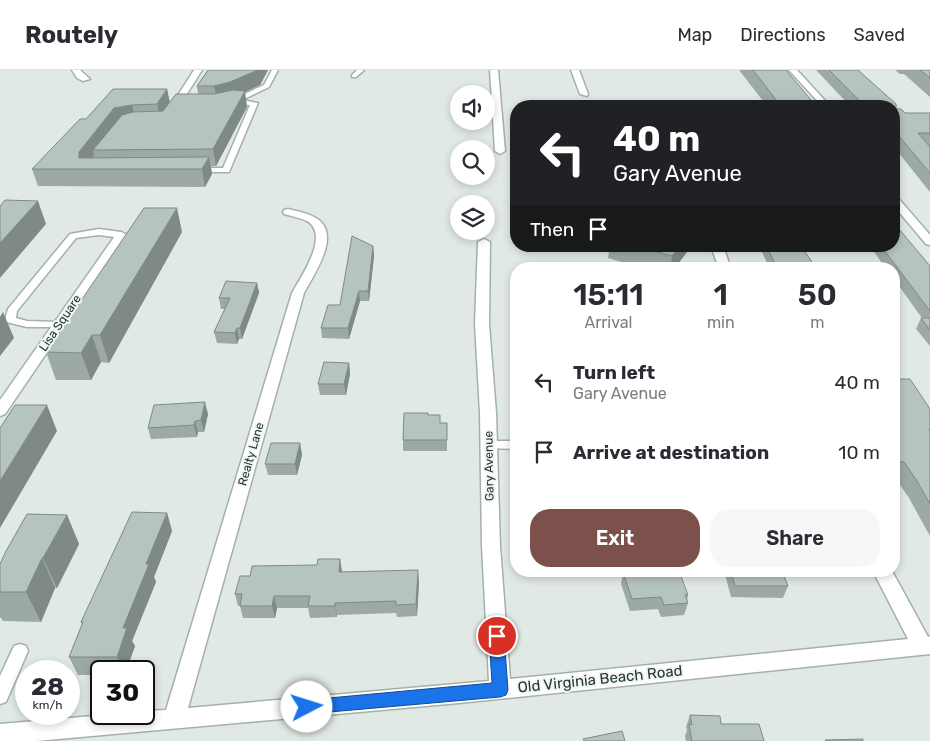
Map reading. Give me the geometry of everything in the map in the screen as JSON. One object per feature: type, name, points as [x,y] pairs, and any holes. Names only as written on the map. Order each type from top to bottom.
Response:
[{"type":"street","points":[[76,70],[80,76],[86,79]]},
{"type":"street","points":[[168,117],[180,105],[198,70]]},
{"type":"street","points":[[494,70],[500,150]]},
{"type":"street","points":[[575,70],[584,94]]},
{"type":"street","points":[[793,70],[820,100]]},
{"type":"street","points":[[900,207],[930,242]]},
{"type":"street","name":"Realty Lane","points":[[174,718],[298,293],[318,255],[322,243],[319,226],[310,220],[288,212]]},
{"type":"street","name":"Lisa Square","points":[[0,411],[121,235]]},
{"type":"street","name":"Gary Avenue","points":[[484,242],[482,324],[489,445],[491,546],[500,690]]},
{"type":"street","points":[[886,577],[926,645]]},
{"type":"street","name":"Old Virginia Beach Road","points":[[0,734],[500,690],[926,645]]},
{"type":"lane","points":[[226,103],[235,101],[267,86],[275,70]]},
{"type":"lane","points":[[354,76],[361,70]]},
{"type":"lane","points":[[186,170],[226,170],[254,103],[235,101]]},
{"type":"lane","points":[[58,325],[27,324],[10,320],[12,311],[73,236],[99,232],[121,235]]},
{"type":"lane","points":[[489,445],[510,445]]},
{"type":"lane","points":[[0,696],[20,651]]},
{"type":"building","points":[[208,70],[258,70],[230,82],[214,86],[197,86]]},
{"type":"building","points":[[753,70],[786,70],[811,100],[776,100]]},
{"type":"building","points":[[829,70],[858,70],[892,100],[859,100]]},
{"type":"building","points":[[920,70],[930,70],[930,78]]},
{"type":"building","points":[[113,89],[167,89],[157,104],[114,108],[79,152],[79,158],[209,157],[202,169],[32,169],[80,119],[86,119]]},
{"type":"building","points":[[233,90],[245,91],[213,149],[93,150],[122,115],[133,112],[163,111],[176,94],[214,94]]},
{"type":"building","points":[[900,109],[905,113],[930,113],[930,133],[918,133],[930,147],[930,173],[900,137]]},
{"type":"building","points":[[5,200],[38,201],[0,243],[0,206]]},
{"type":"building","points":[[144,208],[177,208],[100,335],[92,335],[81,353],[46,352]]},
{"type":"building","points":[[900,230],[930,266],[930,311],[900,271],[900,262],[893,262],[886,252],[900,252]]},
{"type":"building","points":[[352,236],[373,246],[368,291],[359,291],[348,328],[321,328],[328,305],[340,305]]},
{"type":"building","points":[[657,252],[675,252],[672,256]]},
{"type":"building","points":[[769,252],[805,252],[812,262],[774,262]]},
{"type":"building","points":[[226,281],[257,283],[240,328],[237,328],[235,333],[214,332],[230,298],[219,298]]},
{"type":"building","points":[[921,318],[930,318],[930,330]]},
{"type":"building","points":[[324,362],[349,363],[344,384],[318,384]]},
{"type":"building","points":[[900,379],[910,379],[930,409],[930,504],[904,462],[900,462]]},
{"type":"building","points":[[205,402],[201,420],[195,421],[194,425],[148,428],[154,405]]},
{"type":"building","points":[[15,405],[47,405],[0,481],[0,428]]},
{"type":"building","points":[[404,413],[440,415],[440,423],[447,423],[447,440],[403,440]]},
{"type":"building","points":[[271,443],[300,443],[295,464],[265,464]]},
{"type":"building","points":[[132,512],[167,513],[123,628],[127,628],[117,657],[69,657],[83,622],[81,622]]},
{"type":"building","points":[[27,514],[67,515],[42,558],[26,592],[0,592],[0,564]]},
{"type":"building","points":[[318,559],[340,559],[339,572],[418,570],[416,604],[396,605],[396,601],[335,603],[335,606],[308,606],[310,596],[274,596],[272,606],[240,606],[242,594],[235,594],[240,576],[250,576],[252,566],[317,565]]},
{"type":"building","points":[[625,577],[681,577],[688,595],[685,595],[688,603],[664,605],[661,597],[632,599]]},
{"type":"building","points":[[733,577],[784,577],[788,586],[735,586]]},
{"type":"building","points":[[690,715],[720,716],[721,724],[759,724],[764,741],[692,741],[689,724],[692,725]]},
{"type":"building","points":[[622,731],[625,741],[584,741],[583,739]]},
{"type":"building","points":[[863,739],[863,741],[825,740]]},
{"type":"route","points":[[307,707],[500,690],[497,636]]}]
